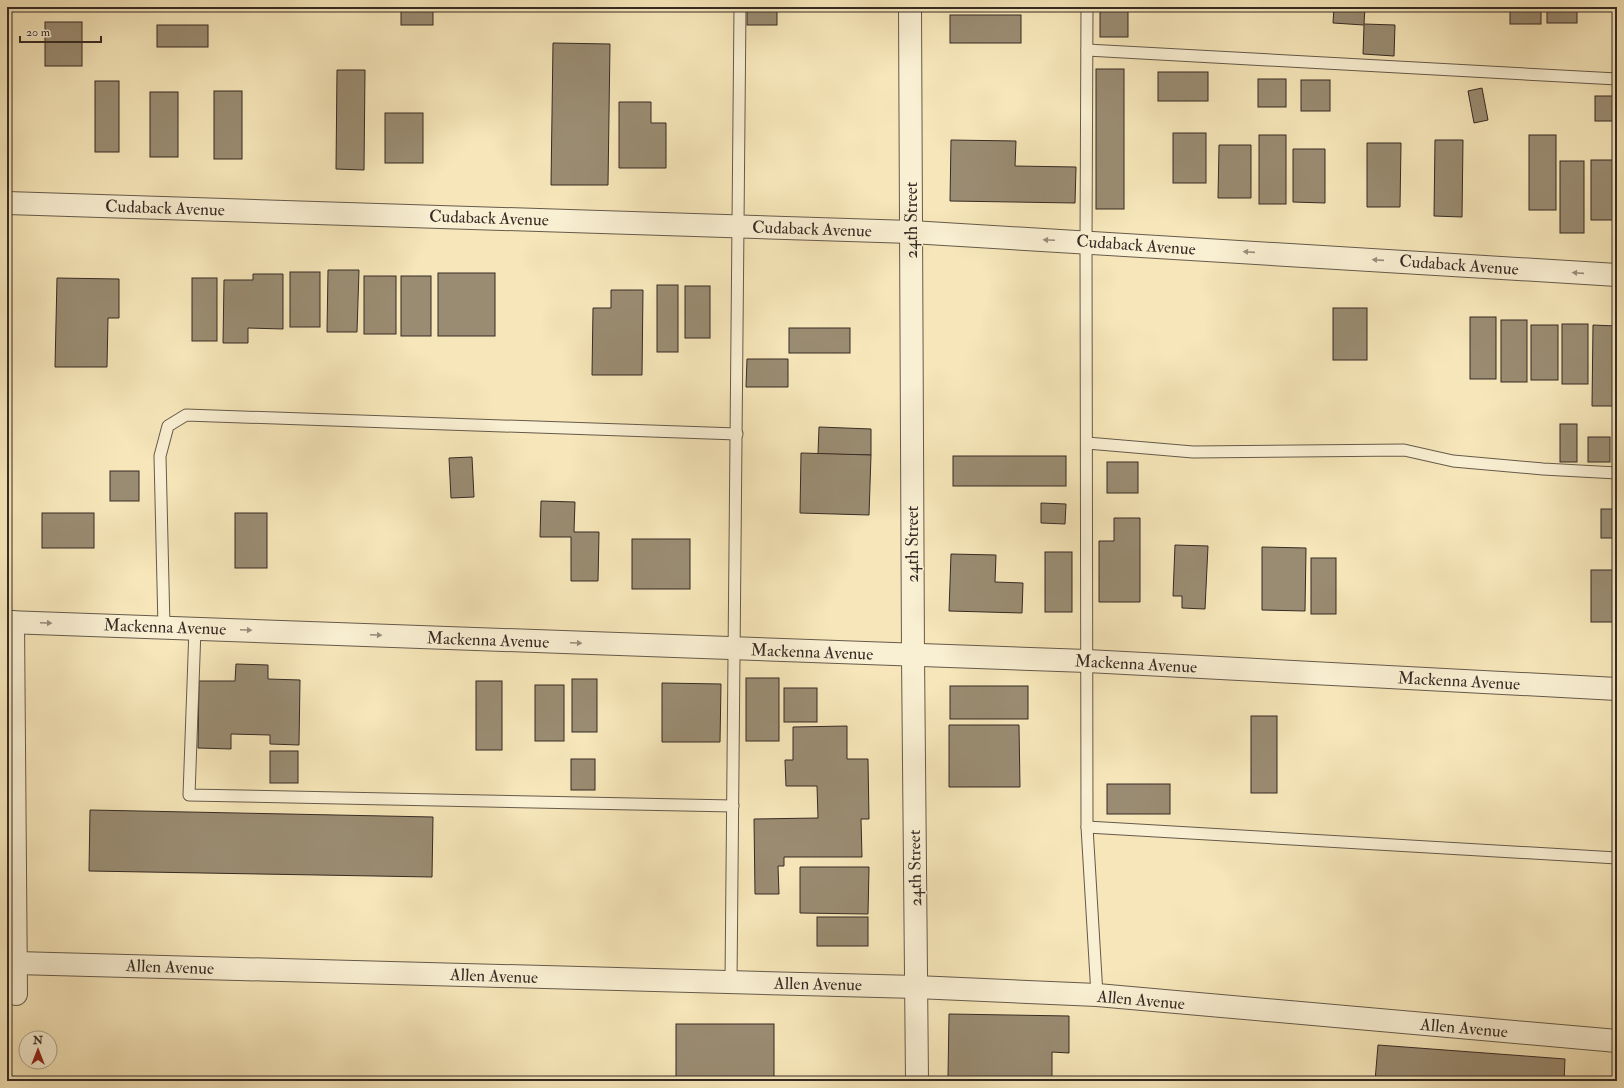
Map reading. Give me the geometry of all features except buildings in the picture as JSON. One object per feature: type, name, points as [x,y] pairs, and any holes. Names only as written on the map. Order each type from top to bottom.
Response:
[{"type":"street","name":"24th Street","points":[[910,7],[912,656],[917,1081]]},
{"type":"street","name":"Cudaback Avenue","points":[[7,203],[910,232],[1617,275]]},
{"type":"street","name":"Mackenna Avenue","points":[[10,622],[912,656],[1087,661],[1617,689]]},
{"type":"street","points":[[10,622],[16,994]]},
{"type":"street","name":"Allen Avenue","points":[[16,963],[916,987],[1097,996],[1617,1041]]},
{"type":"lane","points":[[731,982],[740,7]]},
{"type":"lane","points":[[1088,7],[1086,242],[1087,827],[1097,996]]},
{"type":"lane","points":[[1087,50],[1617,80]]},
{"type":"lane","points":[[164,627],[160,456],[168,426],[186,415],[737,434]]},
{"type":"lane","points":[[1087,443],[1193,452],[1404,450],[1453,461],[1543,469],[1617,473]]},
{"type":"lane","points":[[194,628],[189,796],[733,806]]},
{"type":"lane","points":[[1087,827],[1617,858]]}]
